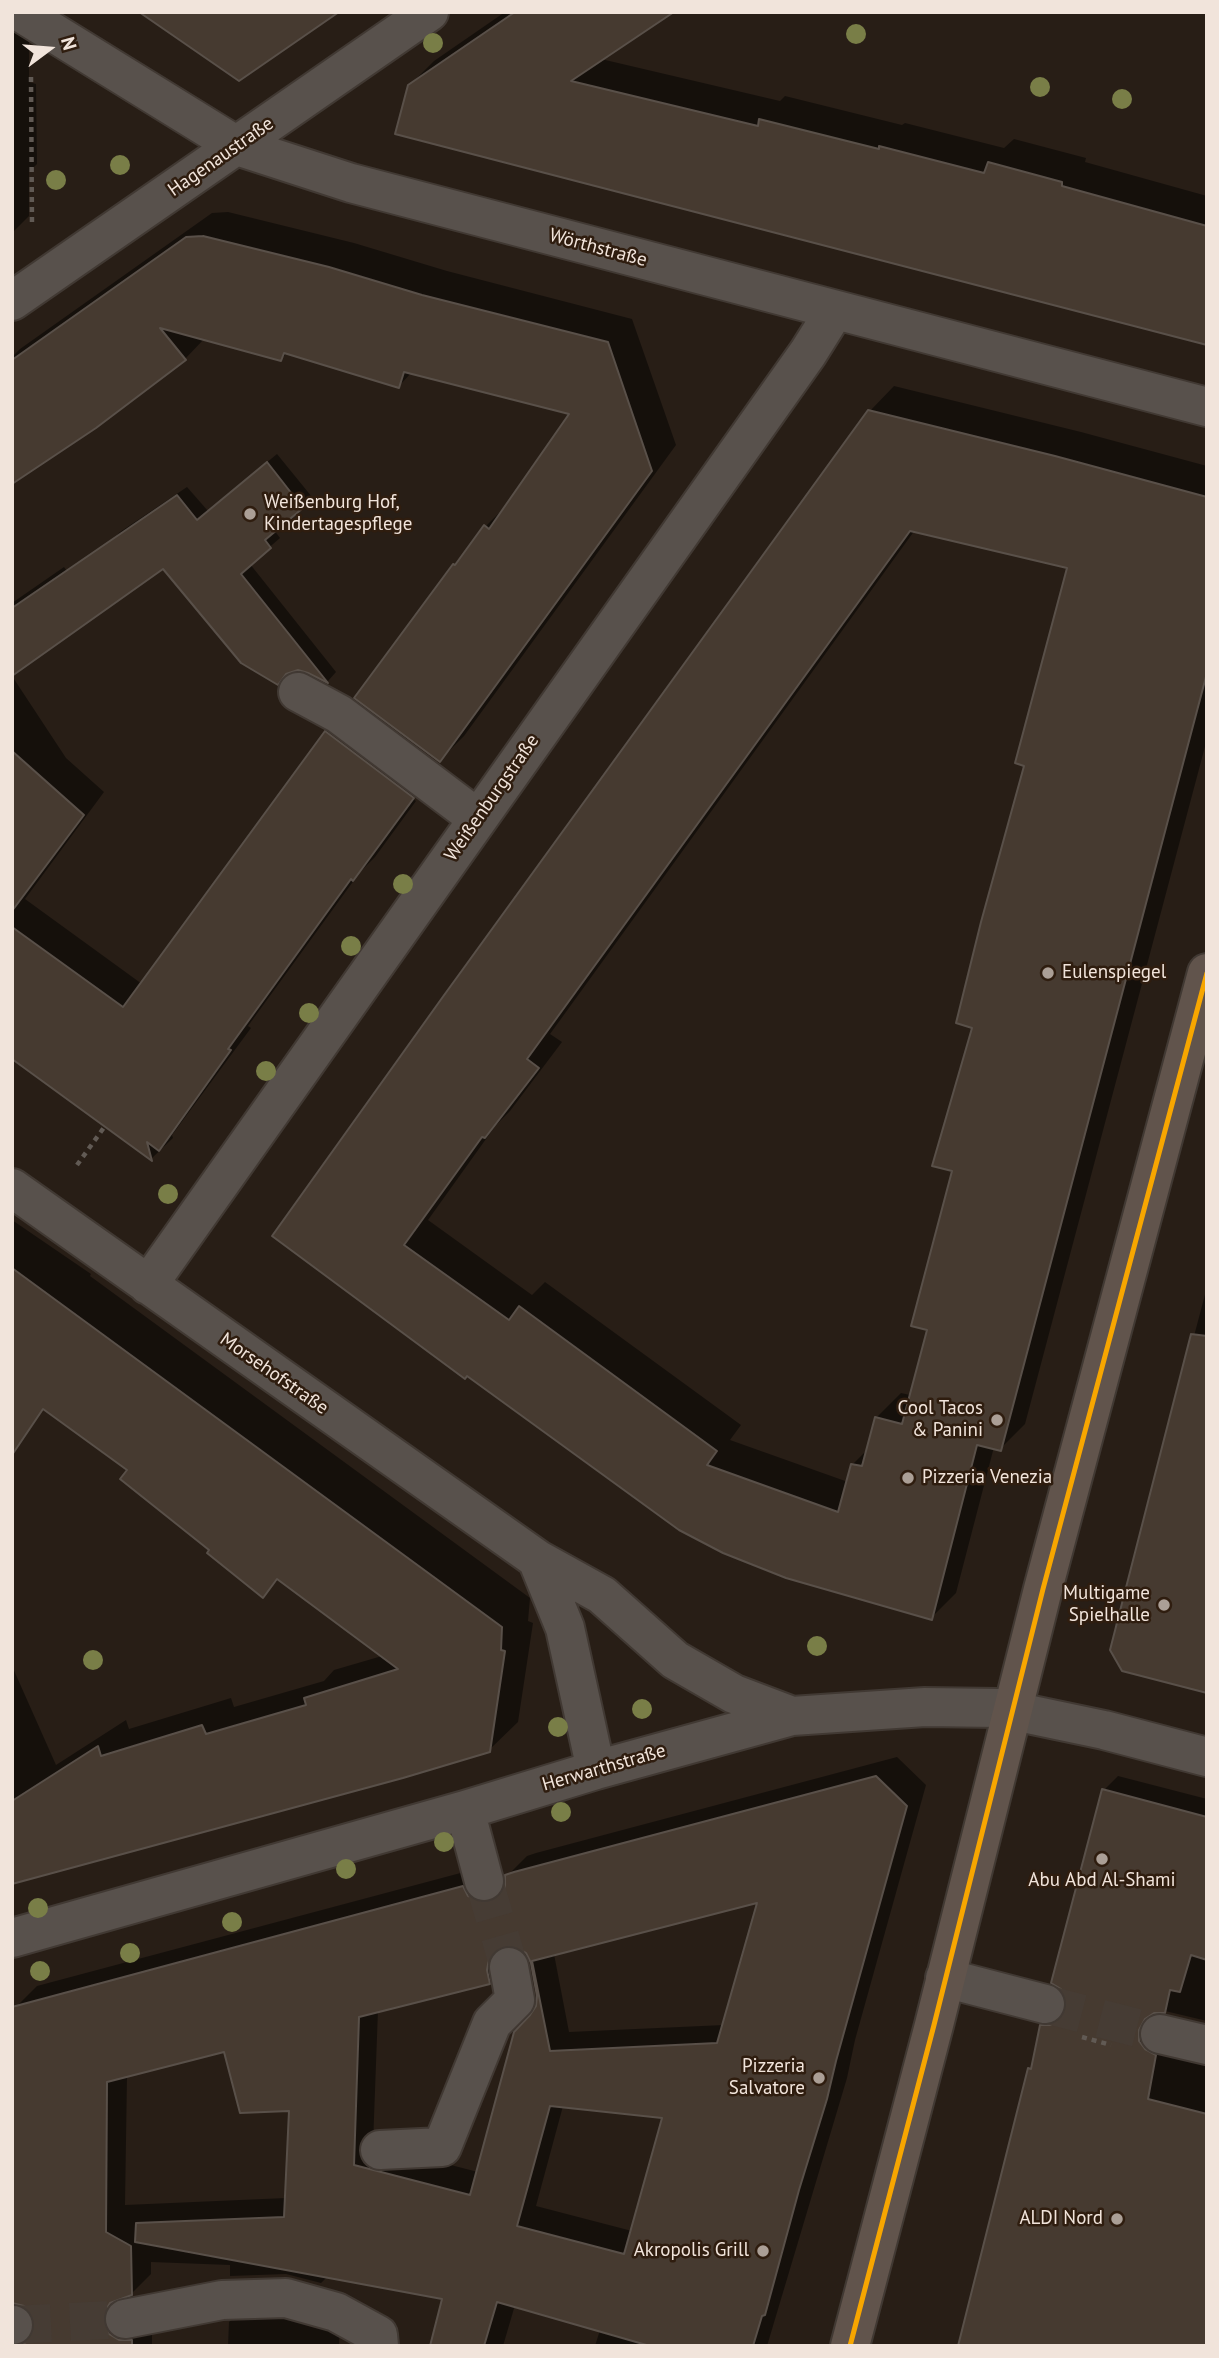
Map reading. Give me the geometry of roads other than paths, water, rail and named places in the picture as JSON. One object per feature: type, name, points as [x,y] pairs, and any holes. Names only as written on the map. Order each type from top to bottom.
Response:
[{"type":"main road","points":[[850,2346],[1050,1562],[1207,973]]},
{"type":"street","name":"Hagenaustraße","points":[[23,294],[429,12]]},
{"type":"street","name":"Wörthstraße","points":[[25,16],[237,146],[351,183],[1207,407]]},
{"type":"street","name":"Weißenburgstraße","points":[[148,1285],[808,353],[835,310]]},
{"type":"street","points":[[298,692],[339,714],[477,818]]},
{"type":"street","name":"Morsehofstraße","points":[[12,1188],[537,1559],[602,1595],[675,1660],[734,1694],[792,1716]]},
{"type":"street","points":[[537,1559],[565,1628],[596,1770]]},
{"type":"street","name":"Herwarthstraße","points":[[12,1938],[792,1716],[925,1707],[1013,1710],[1207,1757]]},
{"type":"street","points":[[465,1810],[484,1881]]},
{"type":"street","points":[[380,2150],[442,2147],[492,2023],[515,2000],[509,1967]]},
{"type":"street","points":[[945,1978],[1045,2004]]},
{"type":"street","points":[[1160,2034],[1207,2045]]},
{"type":"street","points":[[125,2319],[222,2300],[286,2298],[336,2312],[379,2335],[379,2346]]},
{"type":"tunnel","points":[[484,1881],[509,1967]]},
{"type":"tunnel","points":[[1045,2004],[1160,2034]]},
{"type":"tunnel","points":[[13,2325],[125,2319]]},
{"type":"place","name":"Weißenburg Hof, Kindertagespflege","points":[[250,514]]},
{"type":"place","name":"Eulenspiegel","points":[[1048,973]]},
{"type":"place","name":"Cool Tacos & Panini","points":[[997,1420]]},
{"type":"place","name":"Pizzeria Venezia","points":[[908,1478]]},
{"type":"place","name":"Multigame Spielhalle","points":[[1164,1605]]},
{"type":"place","name":"Abu Abd Al-Shami","points":[[1102,1859]]},
{"type":"place","name":"Pizzeria Salvatore","points":[[819,2078]]},
{"type":"place","name":"ALDI Nord","points":[[1117,2219]]},
{"type":"place","name":"Akropolis Grill","points":[[763,2251]]}]
